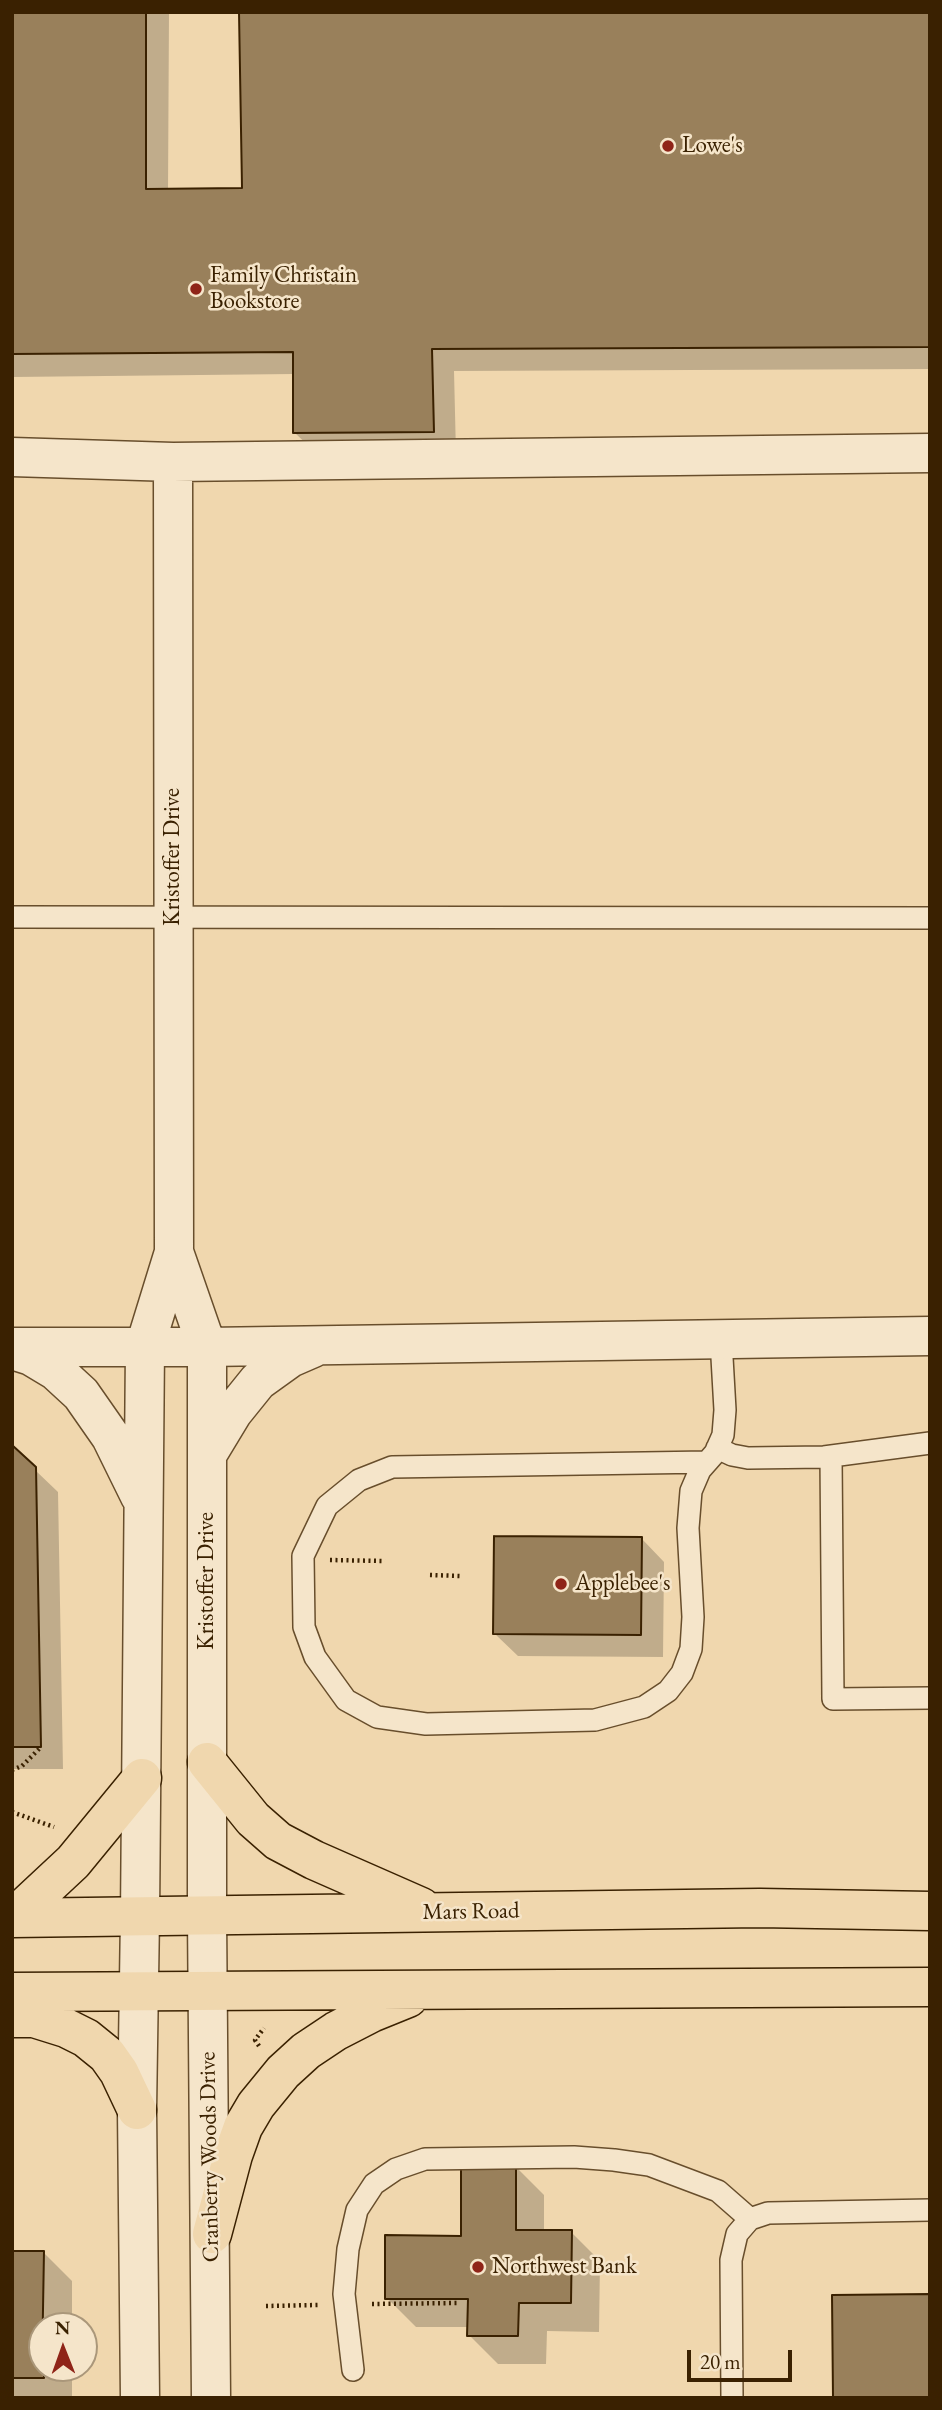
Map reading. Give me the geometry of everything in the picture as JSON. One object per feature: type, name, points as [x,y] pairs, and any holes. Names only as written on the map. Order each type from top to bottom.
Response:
[{"type":"main road","points":[[207,1762],[253,1819],[278,1841],[314,1860],[432,1912]]},
{"type":"main road","points":[[13,1919],[73,1862],[142,1778]]},
{"type":"main road","name":"Mars Road","points":[[13,1919],[760,1908],[930,1911]]},
{"type":"main road","points":[[12,1992],[930,1987]]},
{"type":"main road","points":[[212,2234],[243,2127],[256,2105],[283,2072],[306,2051],[336,2031],[371,2012],[428,1990]]},
{"type":"main road","points":[[12,2018],[34,2018],[66,2028],[86,2038],[107,2055],[119,2072],[137,2110]]},
{"type":"street","points":[[12,457],[173,462],[930,453]]},
{"type":"street","name":"Kristoffer Drive","points":[[140,1916],[145,1346],[174,1252],[173,462]]},
{"type":"street","name":"Kristoffer Drive","points":[[174,1252],[207,1347],[207,1916]]},
{"type":"street","points":[[12,1349],[930,1336]]},
{"type":"street","points":[[207,1455],[233,1412],[258,1381],[290,1358],[325,1345]]},
{"type":"street","points":[[12,1349],[31,1356],[56,1371],[81,1394],[111,1437],[144,1503]]},
{"type":"street","points":[[140,1916],[137,2110],[140,2398]]},
{"type":"street","name":"Cranberry Woods Drive","points":[[207,1916],[212,2234],[211,2398]]},
{"type":"lane","points":[[12,917],[930,918]]},
{"type":"lane","points":[[720,1340],[725,1410],[723,1435],[712,1455],[700,1470],[691,1491],[688,1528],[693,1618],[691,1649],[682,1673],[668,1691],[644,1707],[596,1720],[426,1724],[377,1717],[346,1700],[315,1657],[304,1627],[303,1561],[312,1533],[327,1506],[359,1480],[392,1467],[712,1455],[748,1458],[831,1456],[930,1443]]},
{"type":"lane","points":[[831,1456],[833,1699],[930,1698]]},
{"type":"lane","points":[[353,2370],[344,2294],[348,2249],[357,2210],[374,2184],[396,2169],[425,2159],[574,2157],[614,2160],[649,2165],[718,2191],[750,2219]]},
{"type":"lane","points":[[732,2398],[731,2260],[737,2234],[750,2219],[768,2213],[930,2210]]},
{"type":"path","points":[[303,1561],[385,1561]]},
{"type":"path","points":[[430,1575],[461,1576]]},
{"type":"path","points":[[12,1770],[22,1766],[41,1747]]},
{"type":"path","points":[[12,1812],[62,1829]]},
{"type":"path","points":[[260,2049],[255,2040],[268,2022]]},
{"type":"building","points":[[12,12],[146,12],[146,189],[242,188],[239,12],[930,12],[930,347],[432,349],[434,432],[293,433],[293,352],[12,354]]},
{"type":"building","points":[[12,1445],[36,1467],[41,1747],[12,1747]]},
{"type":"building","points":[[494,1536],[642,1537],[641,1635],[493,1634]]},
{"type":"building","name":"Northwest Bank","points":[[461,2164],[516,2164],[516,2230],[572,2230],[571,2303],[519,2303],[518,2336],[467,2336],[468,2299],[385,2299],[385,2235],[461,2236]]},
{"type":"building","points":[[12,2251],[44,2251],[43,2312],[28,2312],[28,2378],[12,2378]]},
{"type":"building","points":[[930,2294],[930,2398],[833,2398],[832,2295]]},
{"type":"place","name":"Lowe's","points":[[668,146]]},
{"type":"place","name":"Family Christain Bookstore","points":[[196,289]]},
{"type":"place","name":"Applebee's","points":[[561,1584]]},
{"type":"place","name":"Northwest Bank","points":[[478,2267]]}]
